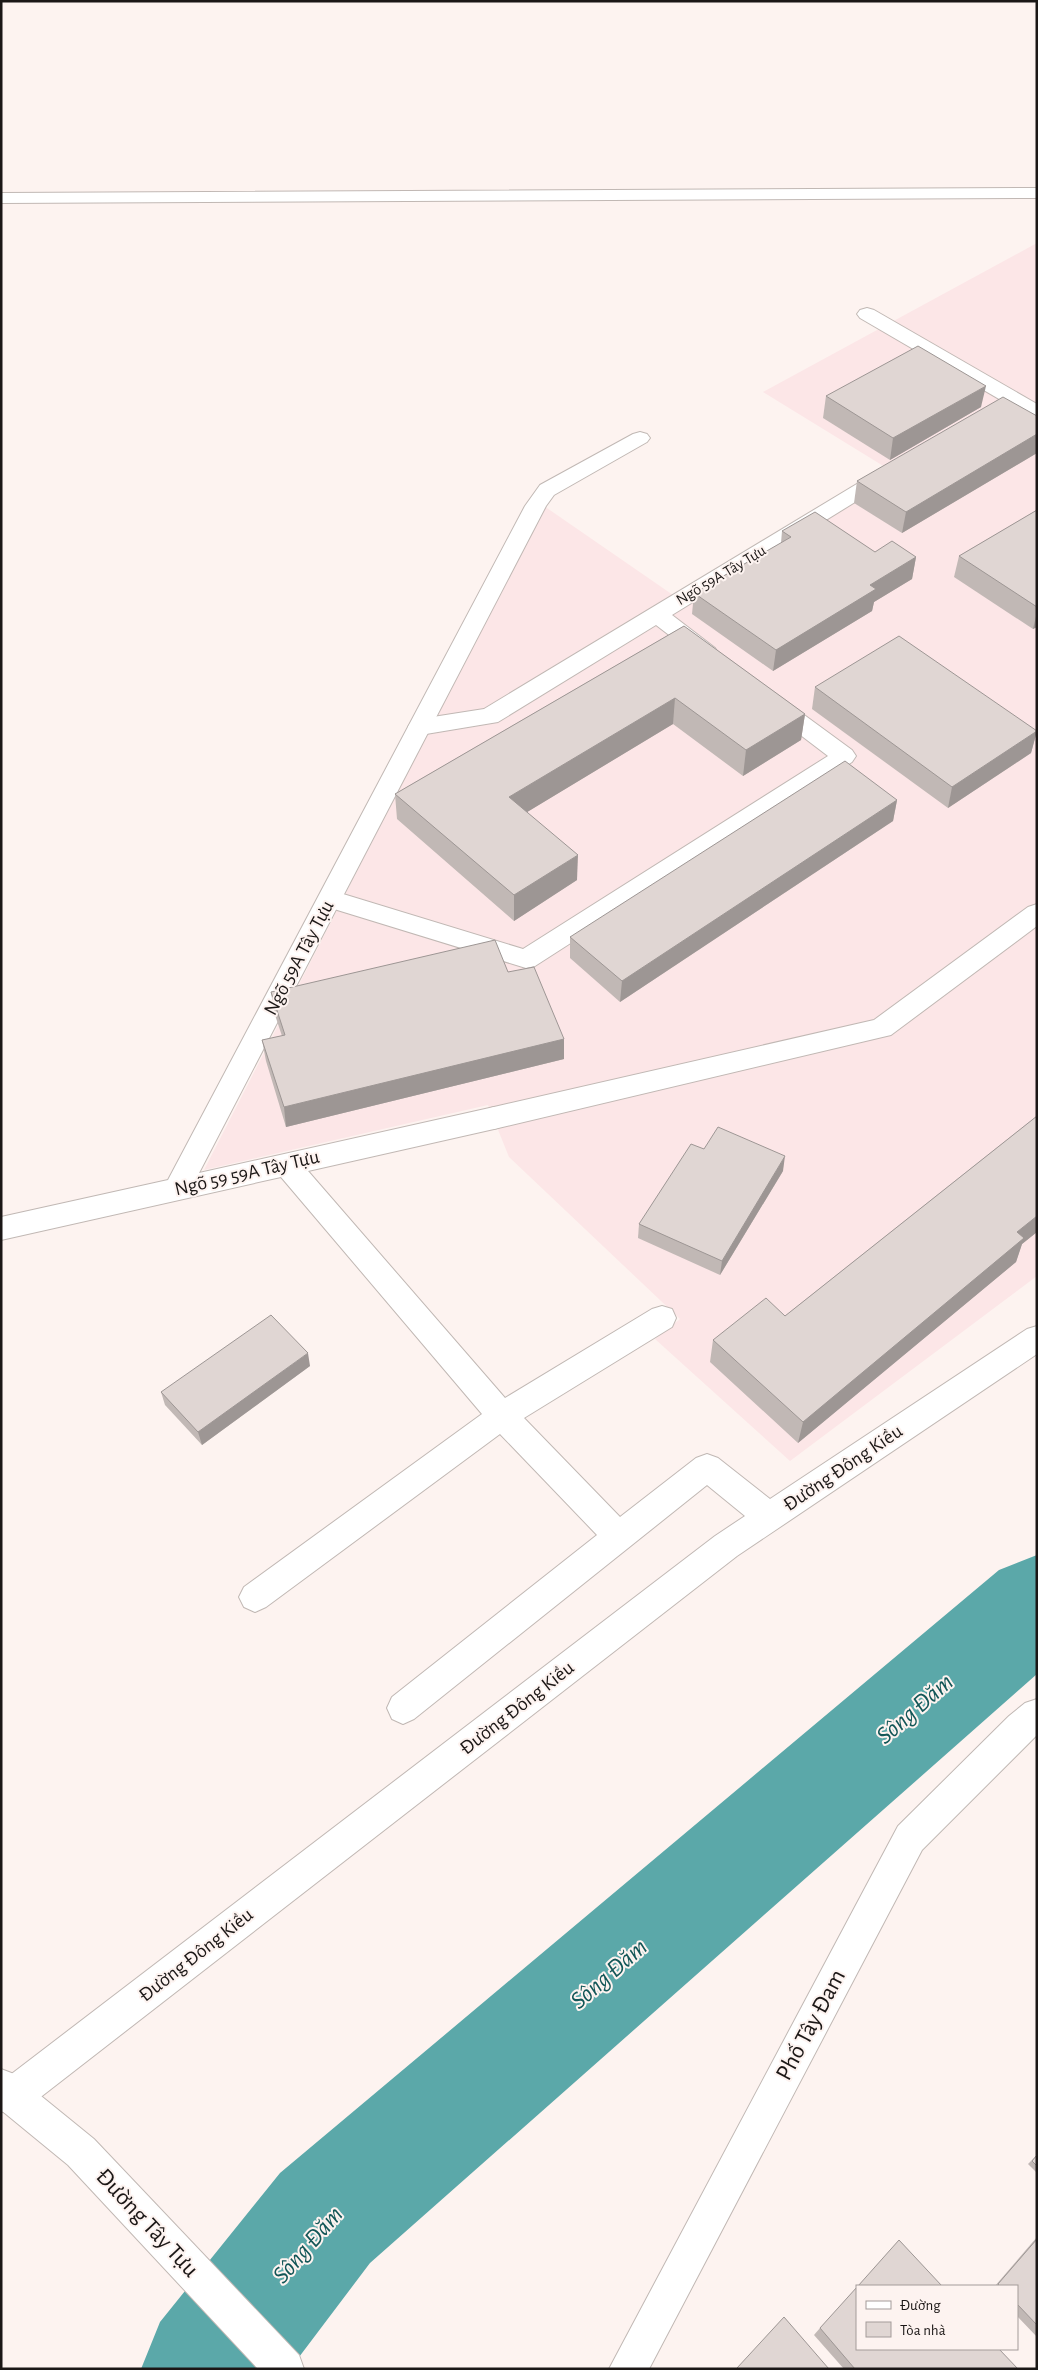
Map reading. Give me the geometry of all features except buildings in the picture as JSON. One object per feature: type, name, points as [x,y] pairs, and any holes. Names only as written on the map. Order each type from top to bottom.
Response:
[{"type":"street","points":[[1,198],[1037,193]]},
{"type":"street","points":[[867,314],[1004,404],[1037,413]]},
{"type":"street","name":"Ngõ 59A Tây Tựu","points":[[177,1189],[536,506],[547,490],[640,438]]},
{"type":"street","name":"Ngõ 59A Tây Tựu","points":[[420,726],[490,716],[903,464]]},
{"type":"street","points":[[657,614],[727,668]]},
{"type":"street","points":[[330,899],[526,959],[844,756],[758,691]]},
{"type":"street","name":"Ngõ 59 59A Tây Tựu","points":[[1,1229],[882,1028],[1037,913]]},
{"type":"street","points":[[286,1164],[502,1416],[619,1537]]},
{"type":"street","points":[[255,1597],[502,1416],[662,1318]]},
{"type":"street","name":"Đường Đông Kiều","points":[[6,2092],[726,1546],[1037,1338]]},
{"type":"street","points":[[403,1708],[707,1467],[769,1517]]},
{"type":"street","name":"Phố Tây Đam","points":[[628,2369],[910,1838],[1020,1727],[1037,1714]]},
{"type":"street","name":"Đường Tây Tựu","points":[[6,2092],[81,2152],[285,2369]]},
{"type":"shaded area","points":[[1037,243],[1037,1276],[790,1461],[655,1339],[680,1319],[509,1157],[488,1105],[204,1170],[544,506],[673,595],[885,467],[763,392]]},
{"type":"waterway","name":"Sông Đăm","points":[[207,2369],[325,2218],[1037,1605]]}]
